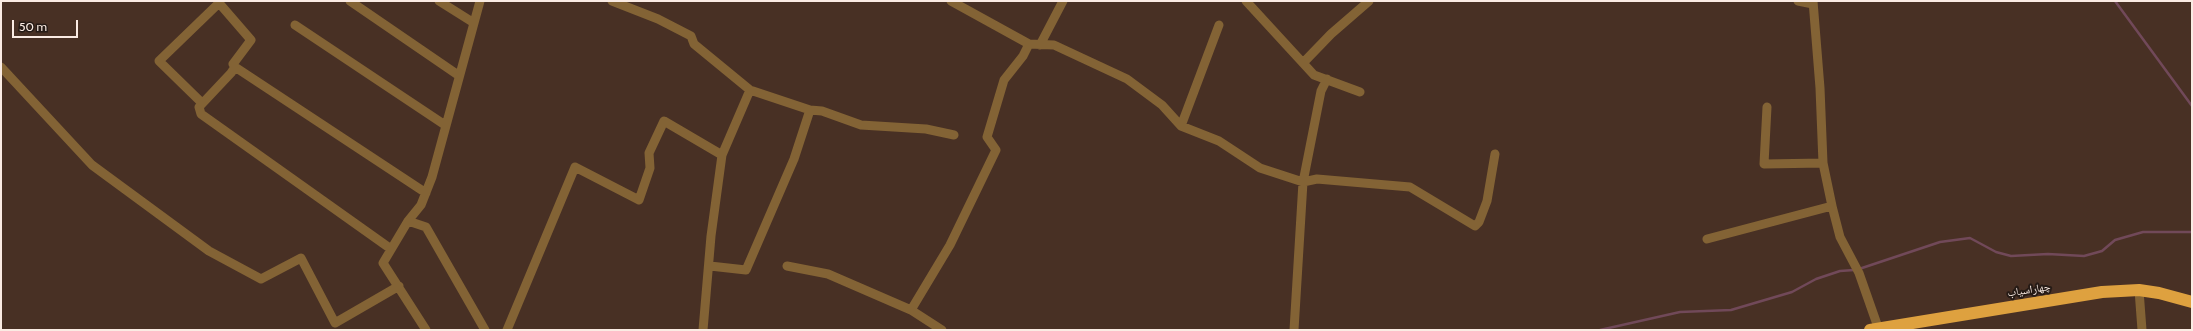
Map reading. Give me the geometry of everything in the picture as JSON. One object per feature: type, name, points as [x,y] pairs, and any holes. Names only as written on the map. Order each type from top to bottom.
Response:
[{"type":"highway","name":"چهاراسیاب","points":[[1876,329],[2102,292],[2140,290],[2159,292],[2192,302]]},
{"type":"street","points":[[350,1],[458,75]]},
{"type":"street","points":[[438,1],[474,23]]},
{"type":"street","points":[[426,330],[383,263],[408,221],[421,205],[426,193],[480,1]]},
{"type":"street","points":[[612,1],[658,19],[691,36],[694,44],[750,90],[810,110],[822,111],[861,125],[926,129],[954,135]]},
{"type":"street","points":[[951,1],[1029,44],[1054,45],[1127,79],[1162,105],[1181,126],[1219,141],[1260,168],[1303,182],[1317,179],[1410,187],[1475,226],[1479,222],[1487,201],[1495,154]]},
{"type":"street","points":[[1040,45],[1064,1]]},
{"type":"street","points":[[1246,1],[1314,75],[1327,78],[1360,92]]},
{"type":"street","points":[[1303,63],[1332,34],[1369,1]]},
{"type":"street","points":[[1798,1],[1813,2],[1820,88],[1823,163],[1840,237],[1859,273],[1876,329]]},
{"type":"street","points":[[202,103],[159,60],[220,4],[251,40],[233,64],[235,68],[426,193]]},
{"type":"street","points":[[295,25],[445,124]]},
{"type":"street","points":[[1181,126],[1219,25]]},
{"type":"street","points":[[911,310],[950,245],[996,150],[987,137],[1004,80],[1023,56],[1029,44]]},
{"type":"street","points":[[1,67],[92,165],[209,251],[261,279],[300,258],[335,323],[399,286]]},
{"type":"street","points":[[235,68],[199,106],[201,114],[392,249]]},
{"type":"street","points":[[1294,330],[1303,182],[1320,91],[1327,78]]},
{"type":"street","points":[[703,330],[710,266],[711,236],[722,155],[750,90]]},
{"type":"street","points":[[1767,107],[1764,164],[1823,163]]},
{"type":"street","points":[[710,266],[746,270],[794,159],[810,110]]},
{"type":"street","points":[[507,330],[574,167],[639,200],[650,168],[649,153],[664,121],[722,155]]},
{"type":"street","points":[[1707,239],[1832,206]]},
{"type":"street","points":[[408,221],[426,227],[485,330]]},
{"type":"street","points":[[787,266],[828,274],[911,310],[942,330]]},
{"type":"street","points":[[2140,290],[2142,330]]},
{"type":"waterway","points":[[2115,1],[2192,106]]},
{"type":"waterway","points":[[1859,269],[1940,242],[1970,238],[1996,252],[2011,256],[2048,254],[2084,256],[2102,251],[2115,240],[2143,232],[2192,232]]},
{"type":"waterway","points":[[1600,330],[1680,312],[1731,310],[1792,292],[1816,279],[1840,271],[1854,270]]}]
